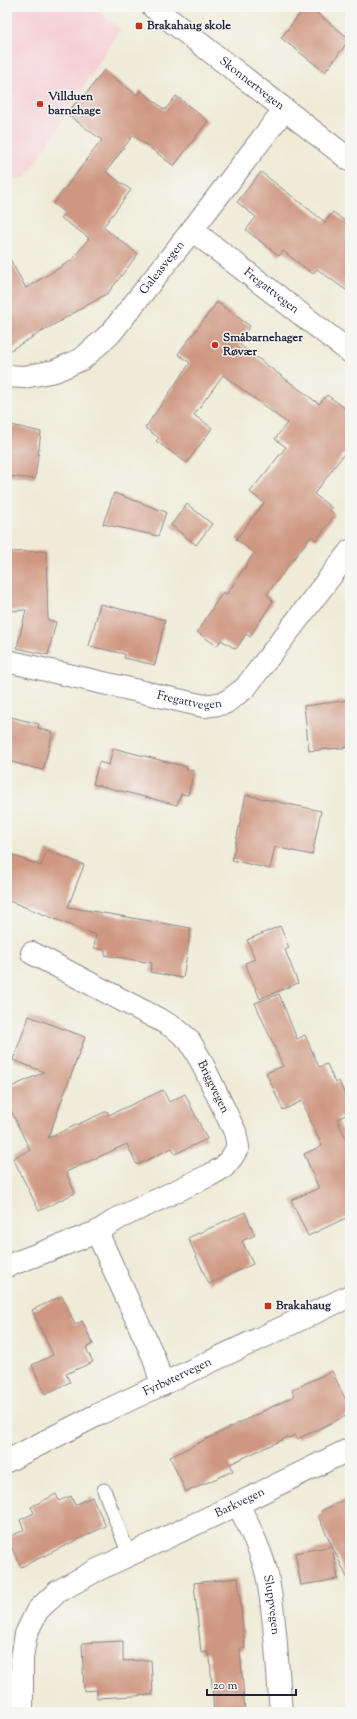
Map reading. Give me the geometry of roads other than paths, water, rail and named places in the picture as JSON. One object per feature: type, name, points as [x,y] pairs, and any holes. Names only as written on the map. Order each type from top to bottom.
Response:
[{"type":"street","name":"Skonnertvegen","points":[[153,7],[350,160]]},
{"type":"street","name":"Galeasvegen","points":[[7,376],[24,377],[55,371],[82,359],[111,333],[284,110]]},
{"type":"street","name":"Fregattvegen","points":[[192,230],[350,352]]},
{"type":"street","name":"Fregattvegen","points":[[7,661],[204,706],[226,703],[246,688],[350,551]]},
{"type":"street","name":"Briggvegen","points":[[7,1266],[96,1232],[119,1218],[210,1175],[224,1167],[238,1147],[235,1132],[189,1040],[176,1029],[32,953]]},
{"type":"street","points":[[96,1232],[154,1358],[162,1385]]},
{"type":"street","name":"Fyrbøtervegen","points":[[7,1461],[99,1414],[350,1296]]},
{"type":"street","name":"Barkvegen","points":[[22,1712],[22,1658],[26,1634],[37,1611],[57,1592],[129,1555],[350,1449]]},
{"type":"street","name":"Sluppvegen","points":[[238,1504],[258,1548],[266,1574],[272,1603],[281,1712]]},
{"type":"lane","points":[[104,1490],[129,1555]]},
{"type":"place","name":"Brakahaug skole","points":[[139,26]]},
{"type":"place","name":"Villduen barnehage","points":[[40,104]]},
{"type":"place","name":"Småbarnehager Røvær","points":[[215,345]]},
{"type":"place","name":"Brakahaug","points":[[268,1306]]}]
